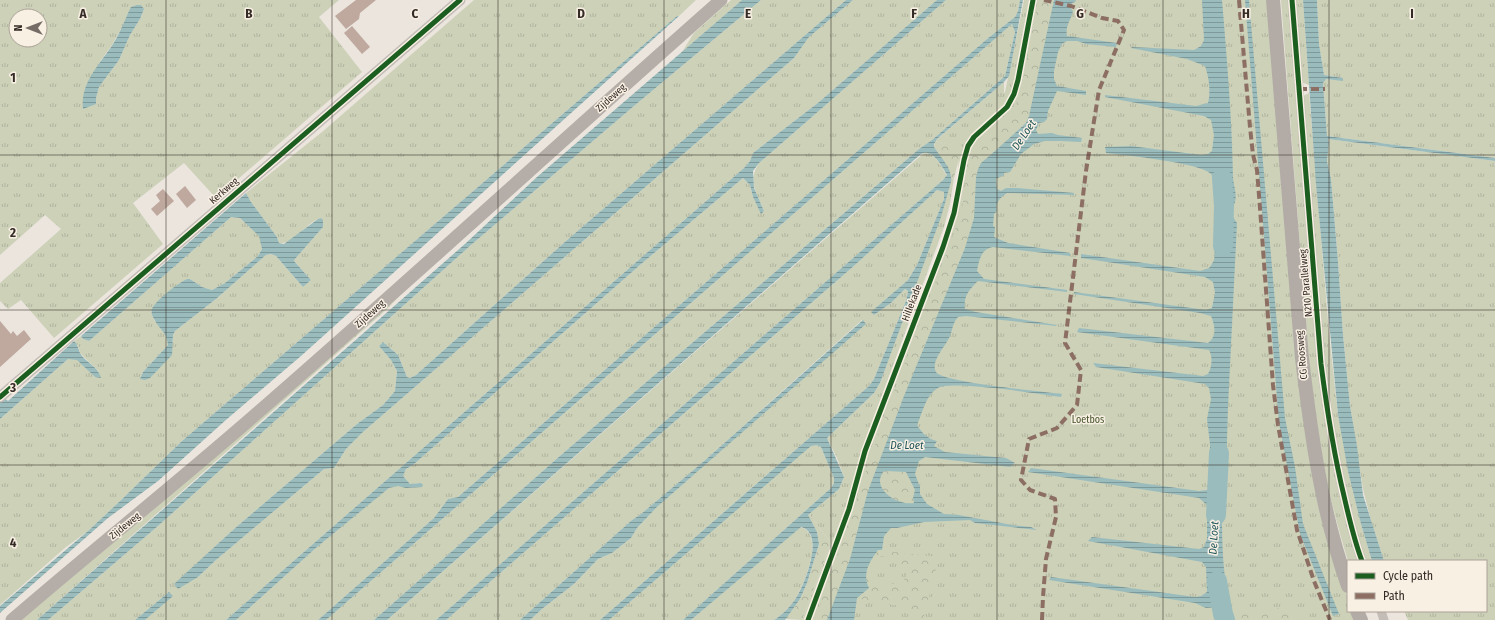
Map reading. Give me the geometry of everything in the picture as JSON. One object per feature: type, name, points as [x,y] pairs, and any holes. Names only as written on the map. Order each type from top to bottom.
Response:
[{"type":"main road","name":"Zijdeweg","points":[[12,620],[65,573],[240,429],[721,0]]},
{"type":"main road","name":"CG Roosweg","points":[[1273,0],[1302,358],[1308,413],[1324,501],[1340,563],[1347,583]]},
{"type":"street","name":"Kerkweg","points":[[2,396],[460,0]]},
{"type":"street","name":"N210 Parallelweg","points":[[1292,0],[1321,364],[1326,407],[1351,527],[1362,560]]},
{"type":"green space","points":[[0,0],[339,0],[319,17],[362,72],[216,198],[184,163],[133,203],[163,244],[54,338],[21,300],[8,309],[0,301],[0,283],[61,229],[45,215],[0,255]],"holes":[[[144,9],[140,19],[130,35],[119,60],[99,87],[96,98],[99,63],[121,29]]]},
{"type":"green space","points":[[474,0],[696,0],[182,441],[88,531],[66,547],[0,605],[0,419],[68,359],[77,359],[95,377],[99,372],[80,353],[78,346],[74,341],[81,336],[83,339],[89,341],[231,217],[240,218],[260,236],[262,249],[258,256],[225,283],[212,290],[202,287],[190,279],[151,311],[154,320],[167,336],[168,345],[143,372],[140,379],[173,342],[173,335],[175,331],[216,299],[266,255],[271,254],[276,256],[303,287],[311,280],[294,261],[323,227],[321,218],[310,224],[290,240],[284,243],[279,243],[277,237],[246,193],[322,132]]},
{"type":"green space","points":[[731,0],[742,0],[682,52],[694,33]]},
{"type":"green space","points":[[761,0],[846,0],[566,241],[416,375],[410,378],[407,377],[398,355],[383,342],[379,346],[391,360],[397,371],[395,391],[383,405],[357,424],[234,529],[174,585],[198,577],[324,469],[334,468],[346,449],[363,432],[794,58],[809,37],[853,0],[937,0],[819,102],[753,153],[750,161],[744,168],[226,620],[145,620],[172,596],[169,592],[135,620],[48,620],[158,526],[471,245]]},
{"type":"green space","points":[[946,0],[1020,0],[1015,17],[987,39],[458,497],[448,499],[434,518],[318,620],[236,620],[317,547],[385,491],[396,486],[412,488],[421,483],[410,484],[403,476],[406,469],[413,465],[640,265],[743,178],[750,185],[753,197],[761,213],[764,211],[753,182],[755,170],[759,163]]},
{"type":"green space","name":"Loetbos","points":[[1024,0],[1267,0],[1290,271],[1338,571],[1347,595],[1347,612],[1353,612],[1356,620],[802,620],[831,543],[809,514],[839,489],[844,477],[827,438],[874,393],[880,383],[948,192],[951,179],[954,178],[950,204],[944,227],[870,428],[859,464],[957,200],[959,147],[935,141],[1004,82],[1004,93]]},
{"type":"green space","points":[[1038,0],[1054,0],[1029,116],[1026,123],[995,151],[978,169],[976,178],[974,218],[965,248],[904,396],[868,491],[850,559],[827,620],[815,620],[887,410],[953,236],[962,208],[972,154],[978,141],[1009,114],[1020,97]]},
{"type":"green space","points":[[1281,0],[1290,0],[1316,328],[1359,560],[1348,560],[1329,493],[1316,418],[1309,362]]},
{"type":"green space","points":[[1295,0],[1303,0],[1309,85],[1301,82]]},
{"type":"green space","points":[[1317,0],[1495,0],[1495,158],[1327,136],[1323,83],[1325,79],[1343,80],[1343,78],[1324,75],[1319,44]]},
{"type":"green space","points":[[1012,24],[1015,32],[1005,76],[932,140],[919,149],[561,455],[374,620],[326,620]]},
{"type":"green space","points":[[1309,93],[1329,333],[1338,415],[1361,524],[1372,560],[1364,560],[1363,558],[1331,421],[1321,327],[1302,97]]},
{"type":"green space","points":[[1328,139],[1495,161],[1495,620],[1408,620],[1404,612],[1487,612],[1487,560],[1384,560],[1371,521],[1363,489],[1350,406],[1331,179],[1327,161]]},
{"type":"green space","points":[[935,141],[962,147],[954,178],[951,179],[951,176],[934,147]]},
{"type":"green space","points":[[925,152],[932,155],[940,165],[947,176],[943,180],[436,620],[387,620]]},
{"type":"green space","points":[[937,190],[944,192],[944,199],[917,265],[908,280],[872,312],[874,315],[891,303],[905,289],[908,291],[906,301],[874,379],[869,386],[600,620],[530,620],[574,584],[598,559],[612,553],[631,538],[637,528],[657,507],[865,324],[862,320],[703,462],[632,520],[520,620],[446,620],[855,265]]},
{"type":"green space","points":[[412,283],[387,309],[37,620],[21,620]]},
{"type":"green space","points":[[811,445],[821,447],[834,478],[834,483],[831,488],[683,620],[609,620]]},
{"type":"green space","points":[[883,472],[906,472],[915,490],[913,498],[914,503],[901,502],[883,491],[880,479]]},
{"type":"green space","points":[[809,514],[831,543],[802,620],[785,619],[800,599],[807,583],[819,544],[817,532],[807,515]]},
{"type":"green space","points":[[800,527],[808,531],[811,539],[811,560],[804,582],[796,598],[780,616],[774,620],[691,620]]},
{"type":"green space","points":[[878,550],[939,557],[923,620],[909,620],[908,613],[904,607],[862,599],[857,603],[857,598],[869,588],[866,573],[869,564]],"holes":[[[881,556],[894,559],[903,566],[907,574],[903,582],[887,584],[880,582],[872,574],[871,568],[874,562]]]},
{"type":"green space","points":[[1290,607],[1302,620],[1236,620],[1234,613]]},
{"type":"water","points":[[742,0],[761,0],[471,245],[158,526],[48,620],[37,620],[466,243],[537,177]]},
{"type":"water","points":[[846,0],[853,0],[809,37],[794,58],[363,432],[346,449],[334,468],[324,469],[198,577],[178,589],[174,584],[234,529],[357,424],[383,405],[395,391],[397,371],[391,360],[379,346],[383,342],[398,355],[407,377],[410,378],[416,375],[566,241]]},
{"type":"water","points":[[937,0],[946,0],[759,163],[753,171],[754,188],[764,211],[761,214],[753,197],[750,185],[743,178],[640,265],[413,465],[406,469],[403,476],[410,484],[421,483],[423,485],[422,487],[406,488],[398,486],[389,488],[317,547],[236,620],[226,620],[744,168],[750,161],[753,153],[819,102]]},
{"type":"water","points":[[1020,0],[1023,0],[1009,76],[1004,82],[937,139],[934,144],[934,147],[948,168],[951,177],[951,182],[941,217],[880,383],[874,393],[827,438],[844,477],[839,489],[808,515],[817,532],[819,544],[807,583],[800,599],[785,620],[774,620],[792,604],[800,591],[808,571],[813,549],[812,539],[808,531],[801,527],[691,620],[683,620],[831,488],[834,483],[834,478],[821,447],[816,445],[811,446],[609,620],[600,620],[869,386],[874,379],[906,301],[908,291],[905,289],[891,303],[874,315],[871,312],[908,280],[917,265],[944,199],[944,192],[937,190],[855,265],[446,620],[436,620],[943,180],[947,175],[937,159],[929,154],[921,154],[387,620],[374,620],[561,455],[919,149],[932,140],[1005,76],[1015,32],[1012,24],[326,620],[318,620],[434,518],[448,499],[458,497],[987,39],[1015,17]]},
{"type":"water","name":"De Loet","points":[[1054,0],[1076,0],[1072,3],[1071,9],[1073,11],[1067,26],[1067,36],[1117,43],[1116,47],[1086,44],[1077,41],[1067,41],[1062,44],[1058,52],[1054,71],[1054,79],[1057,86],[1086,91],[1086,95],[1057,91],[1048,111],[1047,119],[1044,122],[1039,123],[1036,130],[1038,134],[1052,133],[1082,138],[1081,142],[1045,141],[1034,144],[1021,154],[1010,172],[1004,173],[1004,175],[996,179],[997,189],[1001,191],[1006,188],[1017,188],[1074,193],[1074,195],[1007,193],[997,203],[997,211],[994,214],[993,226],[995,227],[994,237],[1008,243],[1070,253],[1070,256],[993,247],[986,250],[981,256],[977,271],[984,279],[1067,290],[1067,292],[978,281],[972,287],[965,300],[965,309],[976,312],[1057,325],[966,316],[958,317],[948,340],[935,363],[936,372],[942,376],[973,383],[1062,394],[1061,397],[996,388],[946,386],[938,388],[930,395],[917,425],[931,439],[937,441],[934,446],[945,452],[1006,458],[1015,463],[1010,467],[925,457],[919,461],[915,474],[920,487],[920,494],[927,504],[944,514],[959,515],[1031,527],[1037,530],[975,523],[970,520],[924,522],[891,528],[884,536],[882,550],[878,550],[869,564],[866,578],[869,588],[857,598],[854,620],[827,620],[850,559],[868,491],[904,396],[965,248],[974,218],[976,178],[978,169],[981,163],[1026,123],[1029,116]],"holes":[[[883,472],[906,472],[915,490],[913,498],[914,503],[901,502],[894,499],[883,490],[881,484],[880,478]]]},
{"type":"water","points":[[1202,0],[1222,0],[1233,178],[1236,195],[1234,205],[1228,206],[1215,201],[1214,180],[1211,174],[1205,170],[1162,160],[1106,153],[1105,147],[1131,146],[1201,155],[1208,154],[1212,151],[1214,135],[1211,120],[1204,116],[1105,97],[1105,95],[1196,106],[1208,103],[1209,84],[1205,66],[1187,59],[1131,48],[1194,50],[1201,46],[1204,40]]},
{"type":"water","points":[[1245,0],[1249,0],[1285,418],[1295,467],[1303,524],[1339,614],[1333,616],[1300,534],[1279,423]]},
{"type":"water","points":[[1303,0],[1317,0],[1319,44],[1324,75],[1343,78],[1343,81],[1326,79],[1323,83],[1327,136],[1495,158],[1495,161],[1328,139],[1327,161],[1331,179],[1350,406],[1363,495],[1384,560],[1372,560],[1348,471],[1338,415],[1316,184]]},
{"type":"water","points":[[141,5],[144,9],[119,60],[99,87],[96,104],[83,109],[85,89],[89,80],[116,39],[131,7]]},
{"type":"water","points":[[677,16],[679,16],[301,356],[227,419],[158,481],[108,518],[0,613],[0,606],[88,531],[182,441]]},
{"type":"water","points":[[246,193],[277,237],[279,243],[284,244],[318,219],[321,218],[323,220],[323,227],[294,261],[311,280],[303,287],[276,256],[271,254],[266,255],[216,299],[175,331],[173,335],[172,355],[150,378],[145,380],[140,379],[143,372],[168,345],[164,333],[156,323],[152,314],[153,307],[159,300],[187,279],[190,279],[202,287],[212,290],[225,283],[258,256],[262,249],[259,236],[240,218],[231,217],[89,341],[83,339],[81,336]]},
{"type":"water","points":[[1228,217],[1233,217],[1237,223],[1226,476],[1224,480],[1217,481],[1210,477],[1210,444],[1207,419],[1211,399],[1209,388],[1205,384],[1096,367],[1093,363],[1203,376],[1208,374],[1211,365],[1209,350],[1077,332],[1079,328],[1208,343],[1213,338],[1214,334],[1211,316],[1200,313],[1074,294],[1074,292],[1206,310],[1212,308],[1215,293],[1213,282],[1205,277],[1081,258],[1081,254],[1200,271],[1209,268],[1213,262],[1215,254],[1216,230],[1218,225]]},
{"type":"water","points":[[863,320],[866,324],[657,507],[637,528],[631,538],[612,553],[598,559],[574,584],[530,620],[520,620],[632,520],[703,462]]},
{"type":"water","points":[[74,341],[82,356],[97,370],[101,378],[95,377],[77,360],[68,359],[0,419],[0,394],[8,401]]},
{"type":"water","points":[[1031,468],[1199,491],[1215,489],[1222,490],[1222,534],[1224,563],[1230,606],[1206,608],[1195,603],[1049,580],[1051,577],[1195,597],[1201,596],[1207,592],[1206,567],[1202,562],[1088,541],[1092,537],[1199,549],[1204,547],[1207,539],[1207,505],[1199,498],[1028,472]]},
{"type":"water","points":[[169,592],[173,596],[145,620],[135,620]]},
{"type":"building","points":[[356,0],[376,0],[360,13],[359,19],[346,29],[335,16]]},
{"type":"building","points":[[352,26],[370,47],[362,54],[344,33]]},
{"type":"building","points":[[185,186],[196,200],[187,208],[176,194]]},
{"type":"building","points":[[163,189],[174,201],[157,216],[151,209],[160,201],[156,195]]},
{"type":"building","points":[[0,321],[11,334],[13,331],[17,336],[24,330],[31,339],[0,367]]},
{"type":"waterway","name":"De Loet","points":[[1222,178],[1224,206],[1223,246]]},
{"type":"waterway","name":"De Loet","points":[[1216,515],[1219,453]]},
{"type":"waterway","name":"De Loet","points":[[1217,581],[1225,620]]},
{"type":"marked path","points":[[1042,620],[1046,559],[1056,517],[1055,499],[1030,490],[1021,480],[1029,439],[1057,428],[1077,405],[1081,370],[1065,343],[1086,171],[1099,90],[1124,30],[1118,21],[1102,18],[1071,6],[1044,0]]},
{"type":"marked path","points":[[1239,0],[1250,127],[1253,155],[1257,170],[1273,385],[1278,425],[1297,530],[1314,581],[1330,620]]},
{"type":"marked path","points":[[1299,89],[1325,89]]},
{"type":"cycle path","points":[[0,397],[460,0]]},
{"type":"cycle path","name":"Hillekade","points":[[808,620],[849,509],[865,451],[943,247],[954,213],[968,146],[974,137],[1007,107],[1014,94],[1033,0]]},
{"type":"cycle path","points":[[1292,0],[1321,364],[1328,414],[1340,479],[1352,529],[1362,560]]}]
